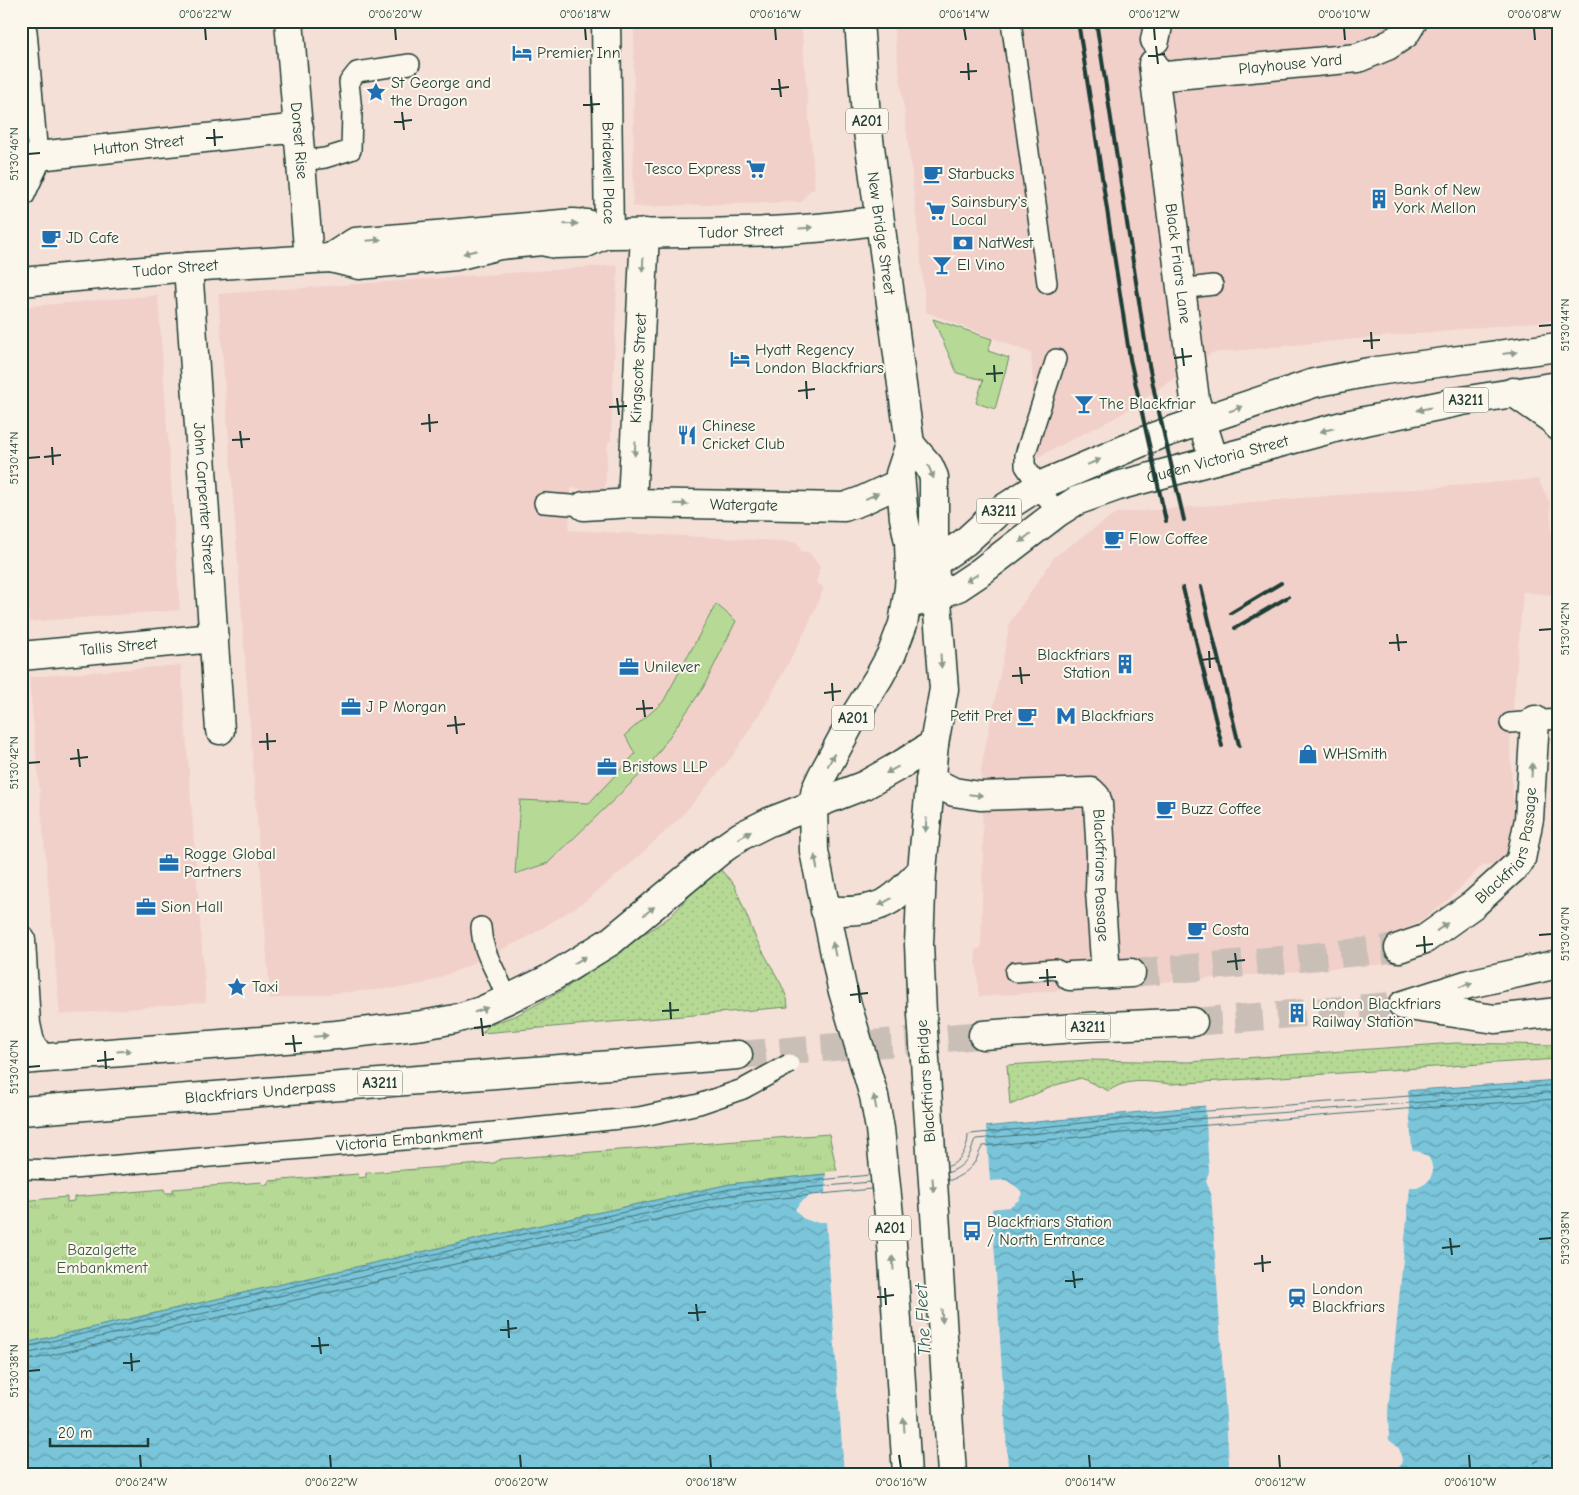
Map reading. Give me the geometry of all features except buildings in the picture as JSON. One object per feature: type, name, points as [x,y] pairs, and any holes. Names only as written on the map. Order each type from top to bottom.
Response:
[{"type":"main road","name":"Dorset Rise","points":[[290,21],[301,161],[320,258]]},
{"type":"main road","name":"Bridewell Place","points":[[606,21],[606,235]]},
{"type":"main road","name":"New Bridge Street","points":[[860,21],[866,117],[910,444],[900,474],[900,483],[909,542],[936,596],[944,689]]},
{"type":"main road","name":"Playhouse Yard","points":[[1156,51],[1358,58],[1388,46],[1404,34],[1413,21]]},
{"type":"main road","name":"Black Friars Lane","points":[[1156,51],[1195,400],[1214,460]]},
{"type":"main road","name":"Hutton Street","points":[[38,156],[299,128]]},
{"type":"main road","points":[[21,193],[38,156]]},
{"type":"main road","name":"Tudor Street","points":[[21,282],[320,258],[355,242],[564,224],[587,224],[606,235],[840,227],[879,220]]},
{"type":"main road","name":"Kingscote Street","points":[[632,503],[645,234]]},
{"type":"main road","name":"John Carpenter Street","points":[[188,268],[220,730]]},
{"type":"main road","name":"A3211","points":[[922,566],[965,542],[998,512],[1039,486],[1156,436],[1332,379],[1369,372],[1558,346]]},
{"type":"main road","name":"Queen Victoria Street","points":[[907,605],[958,587],[979,574],[1057,513],[1076,501],[1121,485],[1346,425],[1513,392],[1558,386]]},
{"type":"main road","points":[[1513,392],[1553,420],[1558,426]]},
{"type":"main road","name":"New Bridge Street","points":[[813,804],[816,789],[822,776],[851,722],[879,677],[900,635],[907,605],[922,566],[934,477],[929,466],[910,444]]},
{"type":"main road","name":"Watergate","points":[[584,506],[632,503],[844,507],[900,483]]},
{"type":"main road","name":"Tallis Street","points":[[21,656],[214,638]]},
{"type":"main road","name":"Blackfriars Bridge","points":[[944,689],[934,744],[930,780],[922,870],[919,944],[952,1474]]},
{"type":"main road","name":"Blackfriars Passage","points":[[1399,948],[1425,939],[1474,904],[1518,864],[1521,859],[1529,819],[1534,721]]},
{"type":"main road","points":[[21,940],[26,1024],[31,1059],[336,1035],[423,1025],[455,1019],[481,1011],[549,979],[611,941],[721,850],[741,836],[769,822],[865,785],[934,744]]},
{"type":"main road","name":"Blackfriars Passage","points":[[930,780],[954,792],[980,796],[1091,792],[1096,797],[1101,855],[1100,891],[1118,974],[1070,976]]},
{"type":"main road","name":"A201","points":[[813,804],[814,851],[825,910],[842,988],[874,1096],[880,1129],[892,1244],[908,1474]]},
{"type":"main road","points":[[825,910],[847,912],[878,906],[890,900],[922,870]]},
{"type":"main road","points":[[1558,964],[1469,984],[1403,1005],[1495,1019],[1558,1012]]},
{"type":"main road","name":"A3211","points":[[983,1036],[1192,1022]]},
{"type":"main road","name":"Blackfriars Underpass","points":[[21,1111],[738,1055]]},
{"type":"lane","points":[[1010,21],[1046,283]]},
{"type":"lane","points":[[27,31],[38,156]]},
{"type":"lane","points":[[301,161],[325,158],[351,150],[352,112],[349,82],[358,72],[410,64]]},
{"type":"lane","points":[[1181,288],[1213,285]]},
{"type":"lane","points":[[1056,359],[1025,455],[1025,466],[1057,513]]},
{"type":"lane","points":[[544,503],[584,506]]},
{"type":"lane","points":[[482,926],[482,939],[487,955],[506,1000]]},
{"type":"lane","name":"Blackfriars Passage","points":[[1015,972],[1055,970],[1070,976]]},
{"type":"lane","name":"Victoria Embankment","points":[[21,1169],[62,1170],[484,1133],[639,1116],[699,1104],[744,1089],[789,1064]]},
{"type":"shaded area","points":[[634,21],[801,21],[815,189],[809,191],[802,202],[633,207]]},
{"type":"shaded area","points":[[893,21],[1558,21],[1558,320],[1212,353],[1122,414],[1038,457],[1031,353],[926,312]]},
{"type":"shaded area","points":[[618,265],[611,441],[608,441],[605,491],[571,488],[569,530],[797,542],[801,551],[808,551],[821,568],[818,570],[819,574],[816,582],[824,588],[805,632],[768,701],[732,757],[680,818],[627,867],[584,902],[528,937],[461,969],[426,983],[407,987],[270,999],[218,294]]},
{"type":"shaded area","points":[[158,295],[180,610],[29,622],[21,510],[21,307]]},
{"type":"shaded area","points":[[1538,479],[1550,503],[1555,595],[1523,592],[1510,747],[1517,863],[1482,866],[1448,900],[1418,923],[1398,932],[1400,963],[979,997],[975,949],[981,948],[983,845],[981,769],[1010,622],[1055,556],[1116,513]]},
{"type":"shaded area","points":[[181,665],[206,1002],[60,1015],[29,677]]},
{"type":"green space","points":[[933,319],[992,339],[988,351],[1009,358],[995,409],[976,403],[983,380],[957,373]]},
{"type":"green space","points":[[716,604],[736,621],[703,688],[649,766],[548,863],[515,874],[520,800],[589,803],[635,754],[625,735],[663,702]]},
{"type":"green space","points":[[717,866],[734,884],[756,939],[781,984],[787,998],[788,1007],[482,1033],[489,1025],[517,1015],[558,993],[671,916]]},
{"type":"green space","points":[[1455,1043],[1558,1045],[1558,1059],[1172,1084],[1131,1082],[1109,1091],[1081,1078],[1056,1085],[1010,1105],[1007,1065],[1089,1060],[1189,1062]]},
{"type":"green space","name":"Bazalgette Embankment","points":[[829,1134],[839,1181],[825,1174],[730,1184],[500,1234],[21,1344],[21,1201],[67,1197],[67,1202],[74,1201],[74,1197],[164,1189],[165,1193],[173,1193],[173,1189],[262,1182],[263,1185],[269,1185],[269,1181],[358,1174],[359,1178],[366,1177],[366,1173],[494,1163],[501,1159]]},
{"type":"water","name":"The Fleet","points":[[1558,1080],[1558,1474],[21,1474],[21,1344],[500,1234],[730,1184],[940,1164],[956,1155],[960,1147],[963,1129],[1194,1107]]},
{"type":"pier","points":[[1408,1088],[1412,1150],[1420,1152],[1429,1158],[1433,1171],[1430,1179],[1425,1184],[1417,1188],[1410,1188],[1388,1411],[1389,1440],[1400,1451],[1401,1465],[1392,1474],[1227,1474],[1229,1463],[1211,1193],[1206,1181],[1209,1172],[1205,1104]]},
{"type":"pier","points":[[986,1125],[990,1181],[1006,1180],[1022,1193],[1019,1200],[1009,1207],[992,1209],[1008,1468],[1025,1467],[1035,1474],[844,1474],[826,1222],[813,1222],[802,1218],[795,1209],[801,1202],[813,1194],[825,1194],[826,1172],[940,1162],[950,1158],[958,1149],[961,1140],[961,1127]]},
{"type":"ferry route","points":[[1515,1474],[1558,1449]]},
{"type":"tunnel","points":[[1131,973],[1399,948]]},
{"type":"tunnel","points":[[1193,1022],[1403,1005]]},
{"type":"tunnel","points":[[738,1055],[983,1035]]},
{"type":"railway","points":[[1078,21],[1130,359],[1166,521]]},
{"type":"railway","points":[[1096,21],[1148,360],[1184,520]]},
{"type":"railway","points":[[1231,613],[1281,583]]},
{"type":"railway","points":[[1201,587],[1239,745]]},
{"type":"railway","points":[[1183,588],[1222,746]]},
{"type":"railway","points":[[1235,628],[1288,597]]},
{"type":"place","name":"Premier Inn","points":[[522,53]]},
{"type":"place","name":"St George and the Dragon","points":[[376,92]]},
{"type":"place","name":"Tesco Express","points":[[756,169]]},
{"type":"place","name":"Starbucks","points":[[933,174]]},
{"type":"place","name":"Bank of New York Mellon","points":[[1379,199]]},
{"type":"place","name":"Sainsbury's Local","points":[[936,211]]},
{"type":"place","name":"JD Cafe","points":[[51,238]]},
{"type":"place","name":"NatWest","points":[[963,243]]},
{"type":"place","name":"El Vino","points":[[942,265]]},
{"type":"place","name":"Hyatt Regency London Blackfriars","points":[[740,359]]},
{"type":"place","name":"The Blackfriar","points":[[1084,404]]},
{"type":"place","name":"Chinese Cricket Club","points":[[687,435]]},
{"type":"place","name":"Flow Coffee","points":[[1114,539]]},
{"type":"place","name":"Blackfriars Station","points":[[1125,664]]},
{"type":"place","name":"Unilever","points":[[629,667]]},
{"type":"place","name":"J P Morgan","points":[[351,707]]},
{"type":"place","name":"Petit Pret","points":[[1027,716]]},
{"type":"place","name":"Blackfriars","points":[[1066,716]]},
{"type":"place","name":"WHSmith","points":[[1308,754]]},
{"type":"place","name":"Bristows LLP","points":[[607,767]]},
{"type":"place","name":"Buzz Coffee","points":[[1166,809]]},
{"type":"place","name":"Rogge Global Partners","points":[[169,863]]},
{"type":"place","name":"Sion Hall","points":[[146,907]]},
{"type":"place","name":"Costa","points":[[1197,930]]},
{"type":"place","name":"Taxi","points":[[237,987]]},
{"type":"place","name":"London Blackfriars Railway Station","points":[[1297,1013]]},
{"type":"place","name":"Blackfriars Station / North Entrance","points":[[972,1231]]},
{"type":"place","name":"London Blackfriars","points":[[1297,1298]]}]
